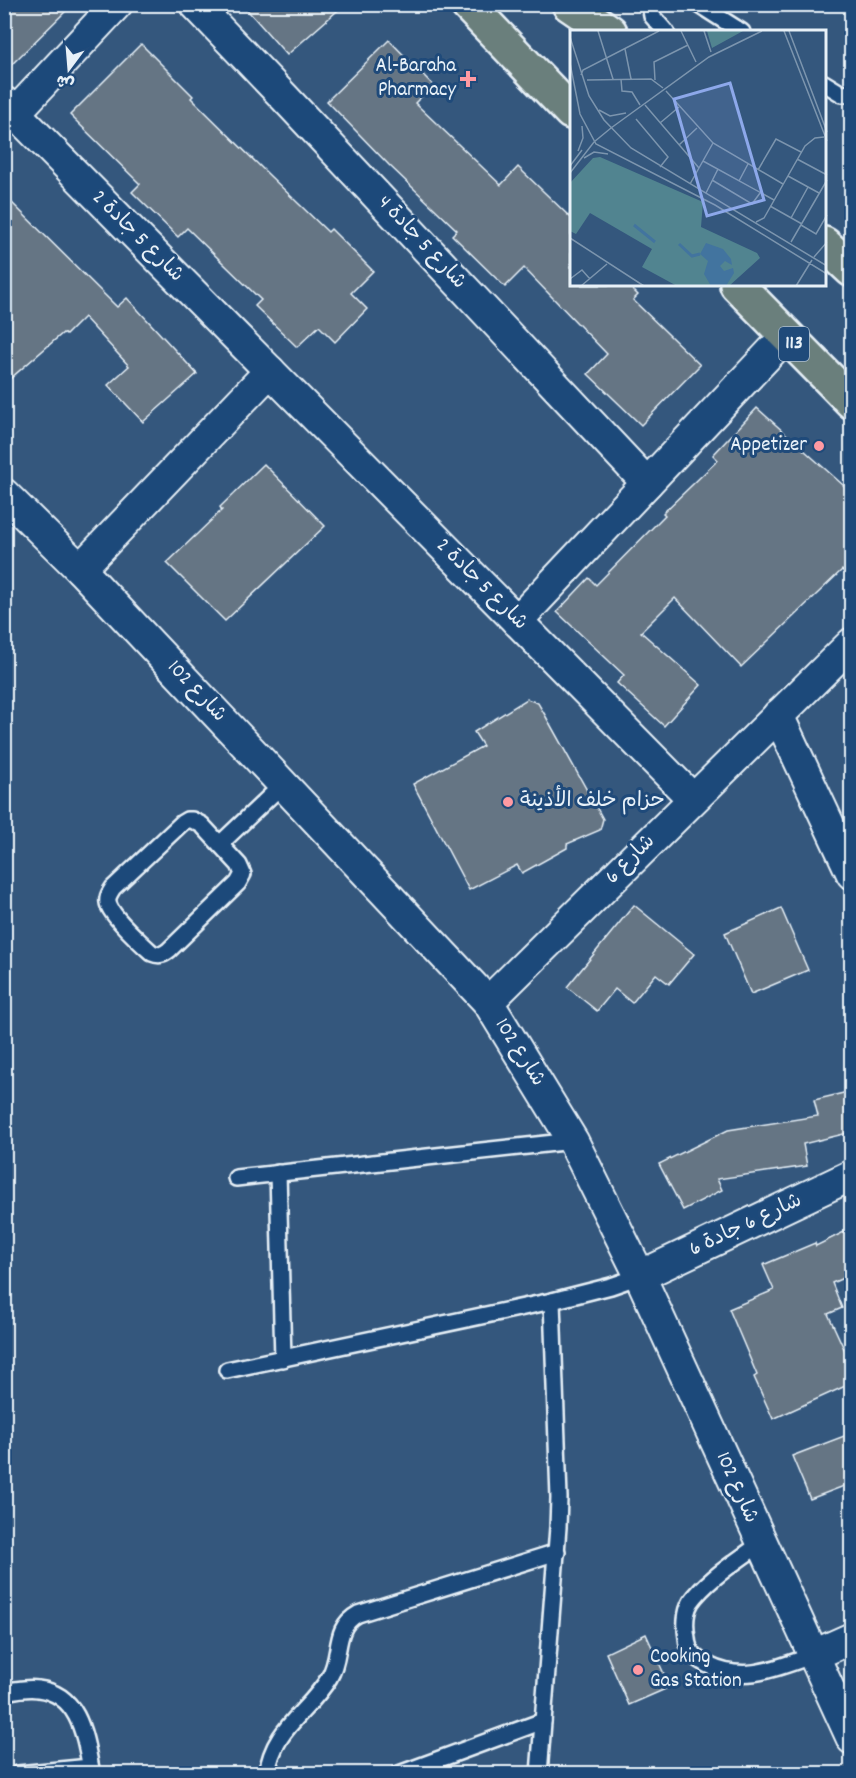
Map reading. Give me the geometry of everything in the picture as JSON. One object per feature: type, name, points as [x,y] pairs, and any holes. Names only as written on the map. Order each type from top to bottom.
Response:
[{"type":"main road","points":[[467,4],[570,111]]},
{"type":"main road","points":[[500,4],[496,22],[505,43]]},
{"type":"main road","points":[[569,4],[608,30]]},
{"type":"main road","points":[[587,4],[609,30]]},
{"type":"main road","points":[[826,245],[852,270]]},
{"type":"main road","name":"113","points":[[738,286],[852,402]]},
{"type":"street","points":[[10,107],[117,4]]},
{"type":"street","name":"شارع 5 جادة 4","points":[[195,4],[646,483]]},
{"type":"street","name":"شارع 5 جادة 2","points":[[10,107],[693,799]]},
{"type":"street","points":[[517,621],[786,336]]},
{"type":"street","points":[[80,569],[270,371]]},
{"type":"street","name":"شارع 102","points":[[4,494],[80,569],[488,1002],[573,1141],[640,1276],[852,1738]]},
{"type":"street","name":"شارع 6","points":[[488,1002],[852,642]]},
{"type":"street","points":[[778,715],[852,874]]},
{"type":"street","name":"شارع 6 جادة 6","points":[[640,1276],[852,1176]]},
{"type":"street","points":[[814,1655],[852,1638]]},
{"type":"lane","points":[[650,4],[652,16],[664,30]]},
{"type":"lane","points":[[698,4],[739,30]]},
{"type":"lane","points":[[826,84],[842,94],[852,93]]},
{"type":"lane","points":[[220,844],[283,784]]},
{"type":"lane","points":[[187,820],[198,821],[220,844],[239,865],[243,874],[241,879],[169,951],[158,956],[152,953],[112,912],[108,900],[109,893],[187,820]]},
{"type":"lane","points":[[236,1178],[573,1141]]},
{"type":"lane","points":[[278,1173],[282,1359]]},
{"type":"lane","points":[[227,1371],[552,1301],[640,1276]]},
{"type":"lane","points":[[539,1773],[557,1552],[558,1498],[552,1301]]},
{"type":"lane","points":[[761,1543],[708,1584],[690,1604],[685,1623],[687,1642],[696,1659],[720,1671],[743,1674],[764,1672],[814,1655]]},
{"type":"lane","points":[[267,1773],[273,1749],[282,1734],[333,1671],[338,1659],[341,1631],[351,1618],[557,1552]]},
{"type":"lane","points":[[4,1692],[28,1688],[39,1689],[58,1696],[68,1703],[80,1722],[91,1770],[18,1773]]},
{"type":"lane","points":[[399,1773],[543,1721]]},
{"type":"building","points":[[4,4],[73,4],[4,72]]},
{"type":"building","points":[[242,4],[345,4],[287,55]]},
{"type":"building","points":[[389,40],[433,85],[415,103],[501,185],[518,167],[570,217],[570,286],[629,286],[638,295],[633,300],[700,365],[641,425],[588,374],[607,354],[524,268],[505,287],[452,235],[457,230],[327,101]]},
{"type":"building","points":[[141,44],[193,96],[191,98],[270,176],[328,232],[331,229],[373,271],[351,293],[367,309],[335,342],[319,326],[297,347],[255,306],[261,300],[187,228],[178,237],[132,192],[140,184],[70,115]]},
{"type":"building","points":[[4,195],[117,307],[127,298],[197,374],[143,422],[108,385],[129,366],[84,317],[66,335],[63,333],[4,384]]},
{"type":"building","points":[[757,408],[852,493],[852,580],[842,570],[741,667],[675,598],[641,632],[701,685],[664,726],[617,683],[624,675],[557,612],[589,578],[596,585],[665,515],[663,513],[718,460],[713,455]]},
{"type":"building","points":[[264,464],[325,526],[225,621],[167,563],[222,510],[220,507]]},
{"type":"building","name":"حزام خلف الأذينة","points":[[527,699],[538,703],[603,819],[600,830],[567,844],[567,848],[522,873],[517,865],[469,890],[413,784],[483,746],[474,732]]},
{"type":"building","points":[[634,905],[694,954],[669,984],[656,974],[632,1003],[615,989],[597,1011],[567,987]]},
{"type":"building","points":[[781,908],[808,970],[751,994],[725,933]]},
{"type":"building","points":[[852,1091],[852,1132],[803,1144],[807,1166],[717,1179],[722,1190],[683,1210],[659,1164],[728,1130],[818,1116],[814,1100]]},
{"type":"building","points":[[852,1228],[852,1274],[832,1283],[842,1308],[828,1314],[852,1366],[852,1383],[773,1419],[754,1377],[757,1375],[729,1309],[774,1290],[763,1265],[815,1243],[816,1246]]},
{"type":"building","points":[[852,1433],[852,1483],[810,1499],[792,1456]]},
{"type":"building","name":"Cooking Gas Station","points":[[646,1634],[670,1687],[629,1705],[606,1653]]},
{"type":"place","name":"Al-Baraha Pharmacy","points":[[468,79]]},
{"type":"place","name":"Appetizer","points":[[819,446]]},
{"type":"place","name":"حزام خلف الأذينة","points":[[508,802]]},
{"type":"place","name":"Cooking Gas Station","points":[[638,1670]]}]
